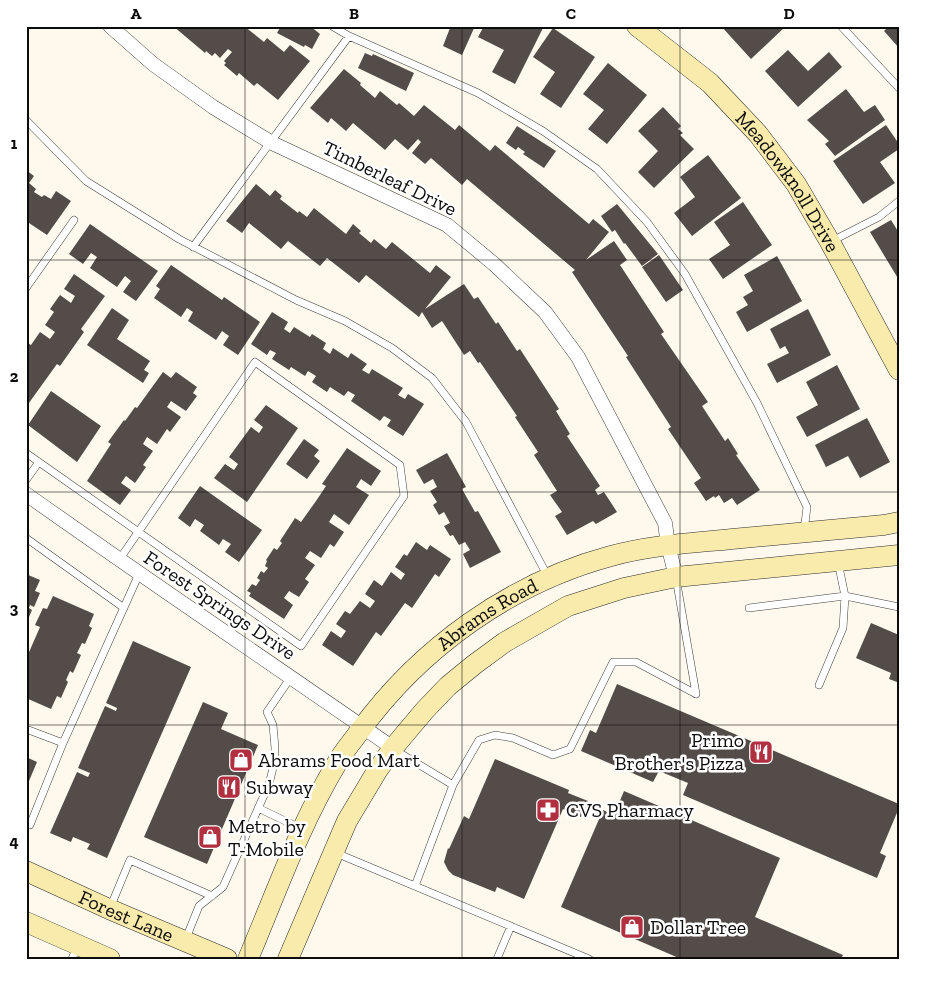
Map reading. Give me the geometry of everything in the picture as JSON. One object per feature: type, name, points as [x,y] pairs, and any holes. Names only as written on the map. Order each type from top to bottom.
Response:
[{"type":"main road","name":"Meadowknoll Drive","points":[[637,26],[710,83],[758,134],[796,184],[896,359]]},
{"type":"main road","name":"Abrams Road","points":[[248,959],[303,829],[338,760],[386,696],[416,666],[490,608],[529,586],[568,569],[612,555],[668,545],[899,522]]},
{"type":"main road","name":"Abrams Road","points":[[288,959],[333,852],[352,813],[392,748],[448,686],[490,653],[538,621],[568,606],[596,596],[676,577],[838,562],[899,554]]},
{"type":"main road","name":"Forest Lane","points":[[26,871],[109,909],[227,959]]},
{"type":"main road","points":[[26,922],[75,952],[110,959]]},
{"type":"street","name":"Timberleaf Drive","points":[[110,26],[153,64],[212,107],[272,142],[447,225],[494,264],[545,312],[578,356],[665,523],[676,577]]},
{"type":"street","name":"Forest Springs Drive","points":[[26,494],[139,574],[291,676],[392,748]]},
{"type":"lane","points":[[332,26],[350,36],[478,93],[543,131],[597,169],[647,222],[685,274],[762,412],[807,507],[804,532]]},
{"type":"lane","points":[[841,26],[899,88]]},
{"type":"lane","points":[[194,247],[350,36]]},
{"type":"lane","points":[[26,120],[86,181],[194,247],[296,300],[345,321],[392,348],[432,378],[466,422],[548,578]]},
{"type":"lane","points":[[830,242],[879,217],[899,201]]},
{"type":"lane","points":[[26,288],[74,220]]},
{"type":"lane","points":[[26,453],[138,533],[301,646],[404,496],[400,465],[255,362],[138,533],[119,560]]},
{"type":"lane","points":[[26,480],[39,462]]},
{"type":"lane","points":[[26,538],[124,608]]},
{"type":"lane","points":[[819,686],[843,628],[844,596],[838,562]]},
{"type":"lane","points":[[30,825],[63,743],[139,574]]},
{"type":"lane","points":[[415,886],[453,785],[479,740],[495,735],[513,738],[553,755],[570,749],[613,662],[636,662],[696,694],[676,577]]},
{"type":"lane","points":[[749,608],[844,596],[899,607]]},
{"type":"lane","points":[[185,941],[199,906],[222,887],[269,784],[274,764],[275,748],[273,725],[267,712],[291,676]]},
{"type":"lane","points":[[26,729],[63,743]]},
{"type":"lane","points":[[392,748],[453,785]]},
{"type":"lane","points":[[258,808],[303,829]]},
{"type":"lane","points":[[333,852],[589,959]]},
{"type":"lane","points":[[109,909],[130,860],[212,896]]},
{"type":"lane","points":[[497,959],[511,926]]},
{"type":"building","points":[[173,26],[244,26],[264,42],[267,38],[284,52],[290,45],[310,61],[278,100],[257,83],[254,86],[239,73],[237,76],[224,65],[226,63],[224,61],[232,52],[228,49],[220,58],[215,53],[212,56],[206,51],[205,53]]},
{"type":"building","points":[[281,26],[310,26],[320,34],[312,49],[305,45],[304,47],[277,33]]},
{"type":"building","points":[[446,26],[475,26],[462,55],[443,46],[450,28]]},
{"type":"building","points":[[484,26],[544,26],[515,84],[492,72],[504,50],[478,37]]},
{"type":"building","points":[[721,26],[786,26],[751,59]]},
{"type":"building","points":[[889,26],[899,26],[899,48],[884,31]]},
{"type":"building","points":[[553,28],[595,57],[561,108],[540,94],[555,72],[533,57]]},
{"type":"building","points":[[788,50],[808,71],[829,52],[842,67],[798,107],[765,71]]},
{"type":"building","points":[[365,53],[372,56],[373,54],[414,73],[406,91],[358,68]]},
{"type":"building","points":[[608,63],[647,95],[607,144],[588,129],[604,110],[583,94]]},
{"type":"building","points":[[344,69],[375,98],[380,91],[397,105],[399,103],[414,116],[424,105],[455,130],[459,125],[490,151],[495,145],[589,224],[593,219],[609,232],[586,260],[614,241],[627,260],[620,265],[664,332],[661,334],[708,402],[702,406],[725,441],[728,438],[738,454],[736,455],[760,490],[737,505],[732,498],[724,503],[719,495],[706,501],[694,483],[701,478],[668,429],[671,427],[626,357],[628,356],[572,272],[575,270],[467,179],[462,185],[431,158],[425,164],[412,153],[421,142],[418,139],[408,150],[395,139],[385,150],[353,123],[346,131],[331,118],[328,123],[310,108]]},
{"type":"building","points":[[846,89],[864,112],[875,105],[885,120],[835,156],[825,144],[829,141],[807,120]]},
{"type":"building","points":[[663,107],[681,126],[678,129],[683,133],[680,135],[694,149],[654,188],[638,172],[658,151],[638,131]]},
{"type":"building","points":[[886,125],[899,144],[899,149],[880,162],[895,183],[863,204],[833,161]]},
{"type":"building","points":[[517,126],[556,151],[544,168],[523,154],[525,152],[518,147],[516,150],[506,143]]},
{"type":"building","points":[[708,155],[741,198],[692,236],[674,213],[695,197],[680,177]]},
{"type":"building","points":[[26,170],[34,176],[29,183],[36,189],[34,192],[42,197],[44,195],[51,199],[56,191],[71,201],[47,235],[26,221]]},
{"type":"building","points":[[256,184],[270,196],[275,190],[282,196],[280,199],[298,213],[299,211],[307,217],[314,208],[346,234],[353,224],[361,231],[359,233],[371,243],[374,239],[386,249],[392,242],[430,273],[436,265],[451,277],[425,309],[464,284],[474,299],[478,297],[496,324],[498,322],[517,351],[520,349],[559,409],[556,411],[570,434],[567,436],[600,486],[595,490],[598,495],[604,492],[617,512],[596,524],[593,521],[567,535],[555,516],[562,512],[550,495],[557,491],[534,455],[538,452],[515,417],[517,416],[480,362],[478,363],[470,351],[464,355],[442,321],[432,328],[422,312],[419,317],[366,275],[359,283],[327,258],[320,266],[288,241],[281,249],[249,223],[242,233],[226,221]]},
{"type":"building","points":[[743,202],[772,245],[723,279],[709,259],[730,245],[714,222]]},
{"type":"building","points":[[617,204],[658,254],[642,266],[615,230],[612,232],[601,216]]},
{"type":"building","points":[[891,220],[899,233],[899,280],[870,232]]},
{"type":"building","points":[[90,224],[158,271],[136,301],[123,292],[131,281],[125,276],[117,287],[90,268],[97,257],[91,253],[83,264],[69,254]]},
{"type":"building","points":[[659,255],[683,290],[666,302],[642,267]]},
{"type":"building","points":[[777,256],[802,301],[747,332],[736,312],[748,305],[743,297],[753,291],[744,275]]},
{"type":"building","points":[[171,265],[222,300],[224,297],[260,322],[238,355],[223,345],[229,336],[222,331],[216,340],[188,321],[193,312],[187,308],[181,317],[154,298],[160,289],[156,286]]},
{"type":"building","points":[[74,274],[105,296],[81,329],[84,332],[60,366],[57,364],[26,407],[26,366],[28,363],[26,362],[26,342],[31,345],[40,332],[50,339],[55,332],[45,325],[54,312],[50,309],[60,295],[71,303],[75,296],[64,289]]},
{"type":"building","points":[[112,308],[129,320],[117,339],[150,361],[144,370],[149,373],[143,383],[87,345]]},
{"type":"building","points":[[808,309],[831,355],[777,383],[767,364],[789,353],[785,346],[780,349],[770,329]]},
{"type":"building","points":[[272,312],[288,322],[284,329],[290,333],[294,327],[310,337],[312,334],[326,343],[323,349],[330,354],[333,348],[348,358],[351,353],[367,364],[362,370],[369,374],[372,369],[403,388],[398,395],[405,399],[408,394],[424,404],[403,436],[387,426],[391,420],[384,416],[380,421],[351,401],[355,395],[348,391],[344,396],[330,387],[327,392],[312,382],[316,376],[308,371],[305,376],[291,367],[289,370],[272,359],[276,353],[270,350],[267,355],[251,344]]},
{"type":"building","points":[[837,365],[860,409],[807,437],[796,417],[818,405],[806,382]]},
{"type":"building","points":[[163,372],[171,378],[176,372],[197,387],[193,393],[197,396],[186,411],[171,401],[167,407],[181,417],[170,432],[167,429],[157,444],[147,437],[143,444],[153,451],[143,465],[146,467],[135,483],[126,476],[121,483],[131,490],[120,505],[87,481],[111,444],[108,442],[135,407],[137,408]]},
{"type":"building","points":[[51,391],[101,426],[77,462],[28,425]]},
{"type":"building","points":[[266,405],[298,428],[247,502],[214,478],[225,464],[234,470],[238,464],[229,457],[251,427],[259,433],[263,427],[254,420]]},
{"type":"building","points":[[867,418],[890,462],[860,478],[848,456],[826,467],[815,445]]},
{"type":"building","points":[[304,439],[319,450],[314,456],[320,461],[307,479],[286,464]]},
{"type":"building","points":[[347,448],[381,471],[371,486],[361,479],[356,487],[369,495],[349,525],[334,514],[329,522],[344,532],[334,547],[330,544],[321,558],[310,551],[305,558],[315,565],[305,579],[309,582],[299,597],[289,591],[284,598],[293,605],[284,619],[249,596],[251,593],[247,591],[252,584],[256,586],[260,580],[257,578],[261,571],[264,573],[268,568],[265,566],[266,560],[274,548],[277,550],[282,543],[280,541],[295,518],[301,522],[316,501],[326,486],[322,484]]},
{"type":"building","points":[[447,453],[466,487],[462,489],[475,512],[478,511],[501,552],[470,568],[463,554],[470,550],[465,542],[459,545],[453,535],[450,536],[444,526],[450,523],[444,512],[439,515],[433,505],[437,502],[430,491],[437,487],[433,479],[424,484],[416,470]]},
{"type":"building","points":[[200,486],[262,530],[239,562],[225,552],[231,544],[223,539],[219,545],[200,531],[204,525],[195,519],[190,527],[178,518]]},
{"type":"building","points":[[416,542],[427,550],[430,545],[451,559],[439,577],[435,574],[412,608],[405,603],[381,636],[376,632],[353,666],[322,645],[331,631],[341,638],[346,631],[336,624],[345,611],[350,614],[360,601],[370,608],[375,601],[365,594],[374,580],[382,586],[391,572],[401,580],[405,574],[395,567],[404,554],[407,556]]},
{"type":"building","points":[[26,574],[40,580],[35,591],[40,593],[34,607],[30,605],[29,608],[32,610],[26,624]]},
{"type":"building","points":[[53,596],[94,614],[89,626],[92,628],[85,644],[82,643],[77,653],[81,655],[73,673],[70,671],[66,680],[68,682],[61,698],[57,696],[51,709],[26,698],[26,659],[40,627],[35,625],[43,608],[47,609]]},
{"type":"building","points":[[871,623],[899,635],[899,678],[897,682],[889,679],[891,673],[856,658]]},
{"type":"building","points":[[133,641],[191,667],[107,858],[87,849],[90,844],[73,837],[71,842],[50,833],[77,772],[88,777],[90,773],[78,768],[105,706],[116,711],[117,708],[106,703]]},
{"type":"building","points":[[617,684],[899,804],[880,853],[886,856],[877,878],[683,795],[688,783],[659,771],[653,782],[581,751],[590,730],[596,733]]},
{"type":"building","points":[[203,702],[228,713],[221,729],[258,745],[207,864],[144,837]]},
{"type":"building","points":[[26,757],[37,762],[29,781],[26,780]]},
{"type":"building","name":"CVS Pharmacy","points":[[495,759],[569,790],[568,793],[588,801],[581,817],[563,809],[524,899],[497,887],[495,892],[453,875],[444,862],[448,848],[464,816],[469,819]]},
{"type":"building","points":[[624,791],[780,858],[755,917],[843,955],[841,959],[681,959],[561,907],[603,810],[614,815]]},
{"type":"place","name":"Primo Brother's Pizza","points":[[761,752]]},
{"type":"place","name":"Abrams Food Mart","points":[[241,760]]},
{"type":"place","name":"Subway","points":[[229,787]]},
{"type":"place","name":"CVS Pharmacy","points":[[548,810]]},
{"type":"place","name":"Metro by T-Mobile","points":[[210,837]]},
{"type":"place","name":"Dollar Tree","points":[[632,927]]}]
